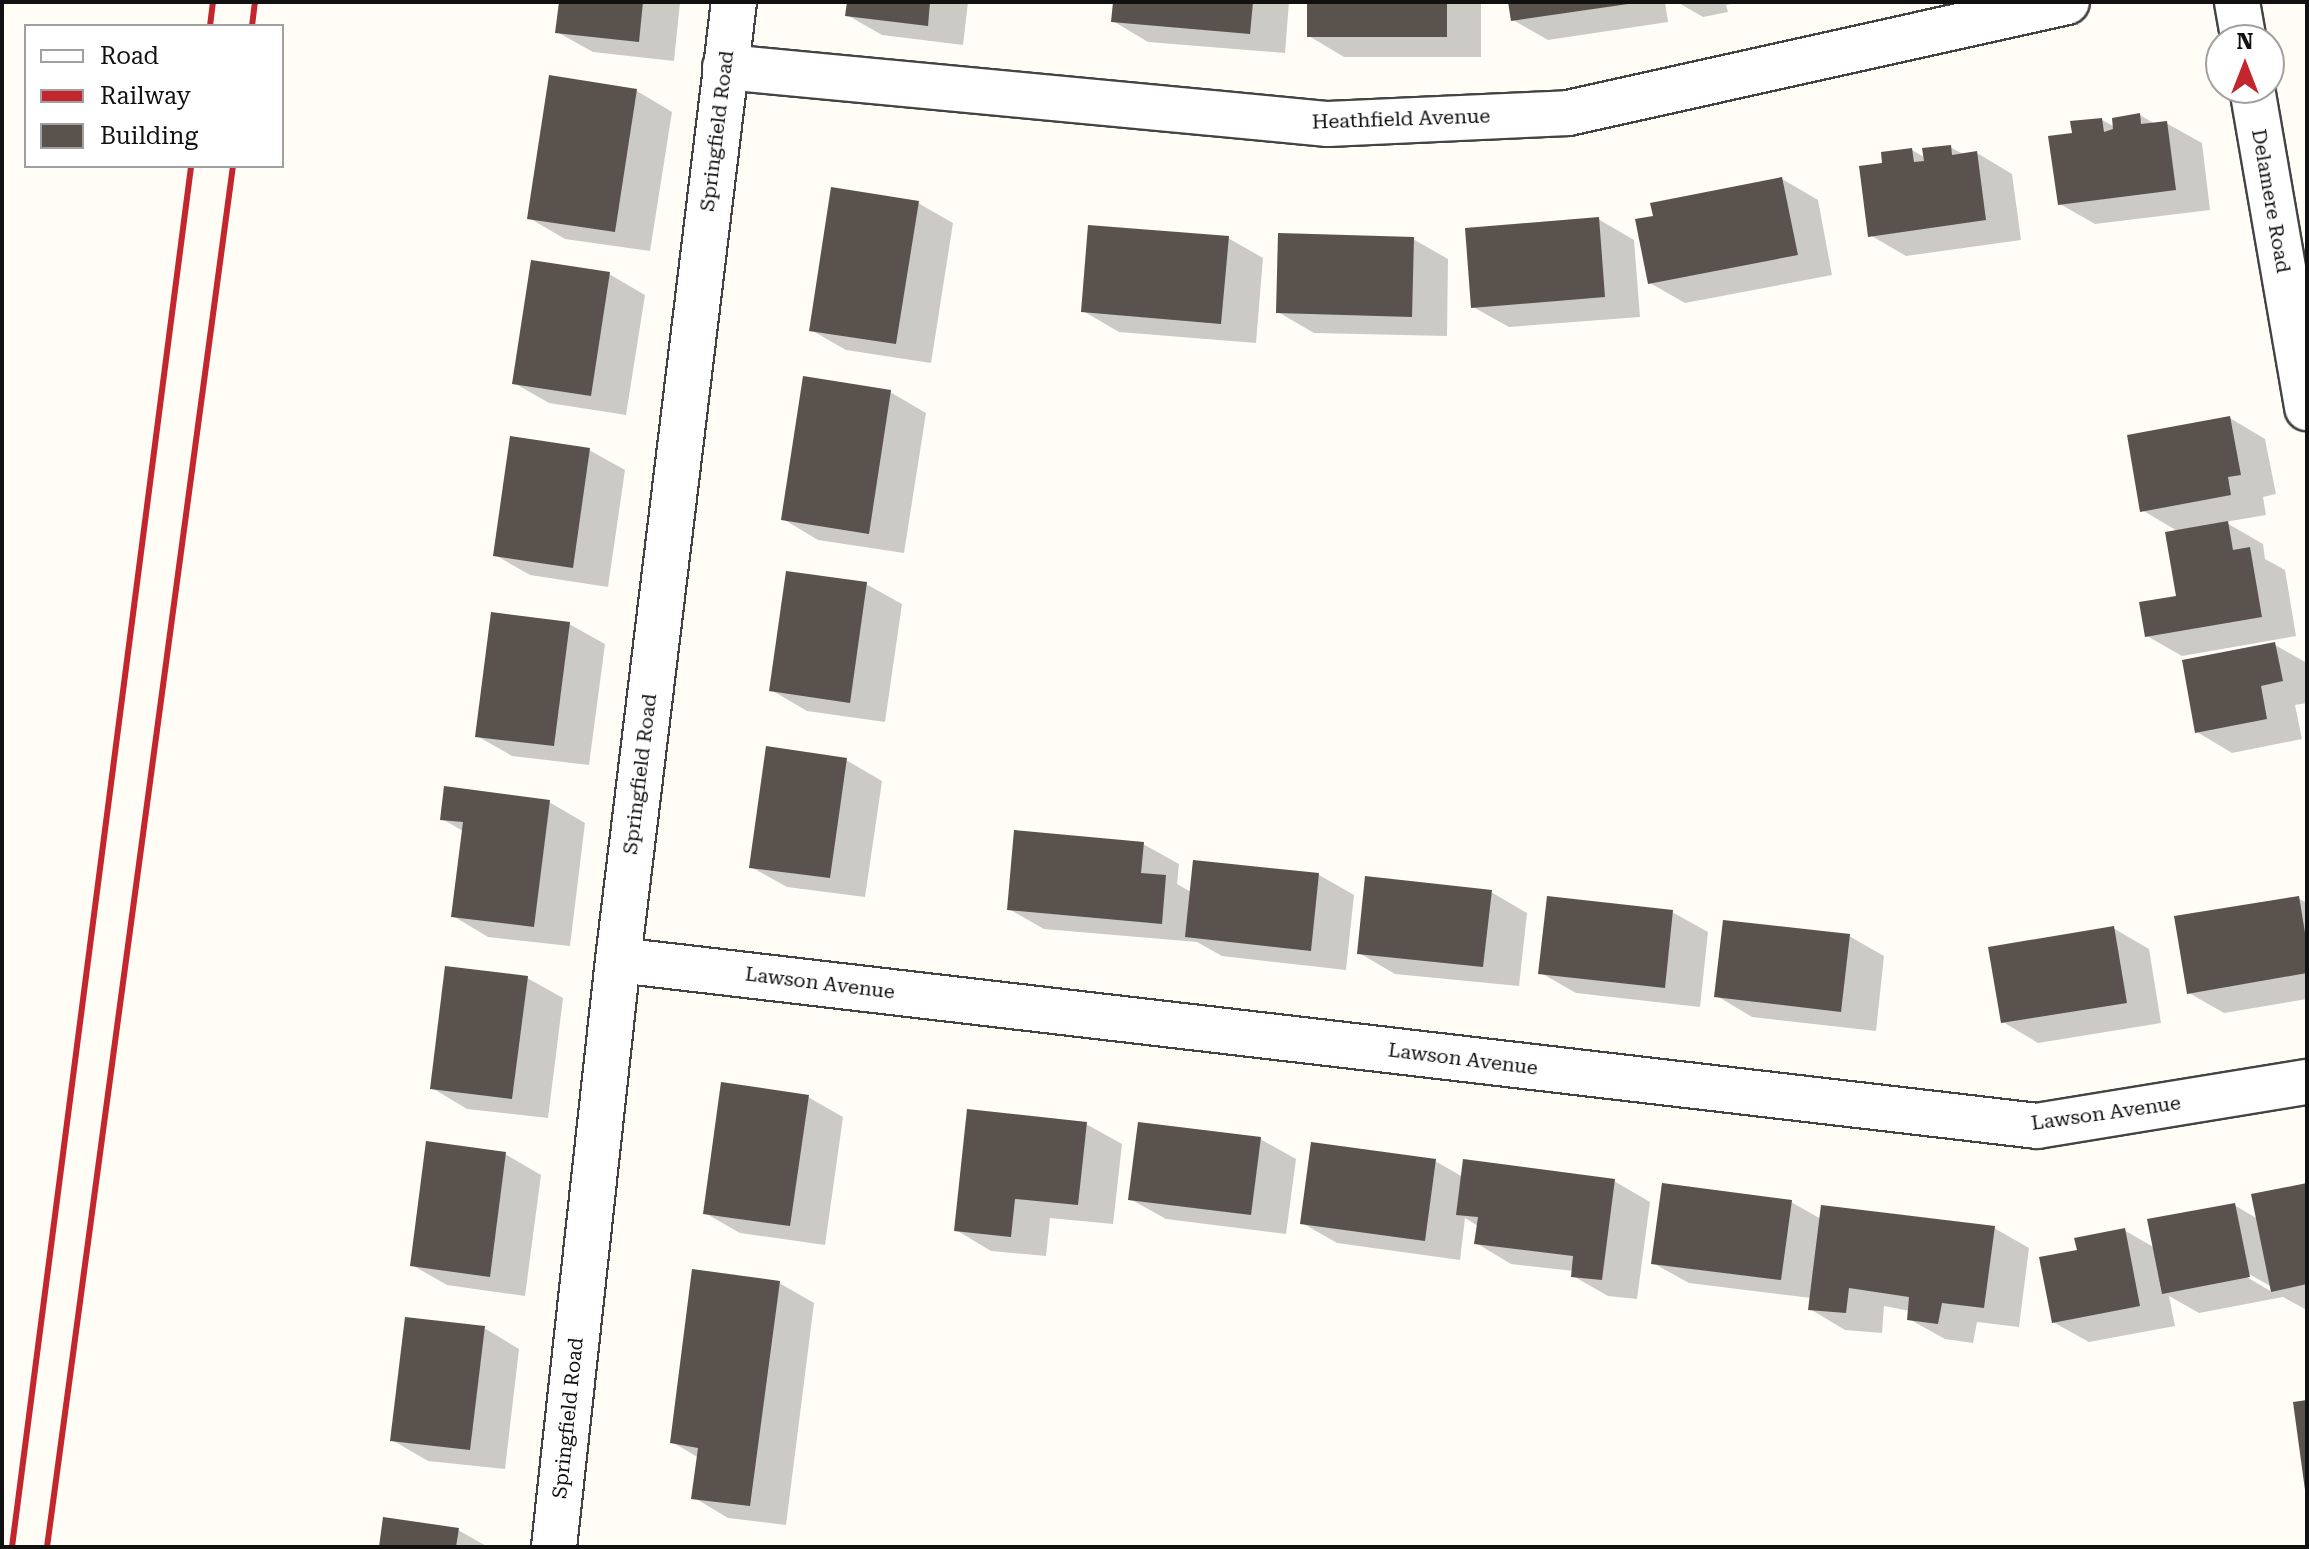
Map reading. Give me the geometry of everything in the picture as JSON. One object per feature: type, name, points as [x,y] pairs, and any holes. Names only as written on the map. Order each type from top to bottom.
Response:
[{"type":"street","name":"Springfield Road","points":[[554,1547],[618,960],[734,2]]},
{"type":"street","name":"Heathfield Avenue","points":[[725,67],[1328,124],[1552,114],[2067,2]]},
{"type":"street","points":[[2237,2],[2241,24]]},
{"type":"street","name":"Delamere Road","points":[[2255,104],[2307,408]]},
{"type":"street","name":"Lawson Avenue","points":[[618,960],[2037,1126],[2307,1082]]},
{"type":"building","points":[[559,2],[643,2],[639,42],[555,33]]},
{"type":"building","points":[[847,2],[930,2],[928,26],[845,16]]},
{"type":"building","points":[[1113,2],[1253,2],[1250,34],[1111,22]]},
{"type":"building","points":[[1307,2],[1447,2],[1447,37],[1307,37]]},
{"type":"building","points":[[1508,2],[1627,2],[1628,4],[1511,21]]},
{"type":"building","points":[[549,75],[637,89],[615,232],[527,219]]},
{"type":"building","points":[[2140,113],[2141,124],[2167,121],[2176,190],[2058,205],[2048,136],[2072,133],[2070,121],[2102,118],[2104,132],[2113,129],[2112,118]]},
{"type":"building","points":[[1951,145],[1952,155],[1977,151],[1986,220],[1868,237],[1859,166],[1882,163],[1881,152],[1912,148],[1914,162],[1924,161],[1922,148]]},
{"type":"building","points":[[1782,177],[1798,255],[1648,284],[1635,219],[1653,216],[1650,203]]},
{"type":"building","points":[[831,187],[919,201],[896,344],[809,331]]},
{"type":"building","points":[[1599,217],[1605,297],[1471,308],[1465,228]]},
{"type":"building","points":[[1088,225],[1229,236],[1221,324],[1081,312]]},
{"type":"building","points":[[1278,233],[1414,237],[1412,317],[1276,313]]},
{"type":"building","points":[[531,260],[610,272],[591,396],[512,384]]},
{"type":"building","points":[[803,376],[891,390],[869,534],[781,520]]},
{"type":"building","points":[[2230,416],[2241,475],[2228,477],[2231,495],[2140,512],[2127,435]]},
{"type":"building","points":[[510,436],[590,448],[573,568],[493,556]]},
{"type":"building","points":[[2228,521],[2233,550],[2250,547],[2262,617],[2145,637],[2139,602],[2176,596],[2165,532]]},
{"type":"building","points":[[786,571],[867,582],[850,703],[769,691]]},
{"type":"building","points":[[491,612],[570,622],[554,746],[475,737]]},
{"type":"building","points":[[2275,642],[2283,681],[2261,686],[2267,719],[2195,733],[2182,660]]},
{"type":"building","points":[[766,746],[847,758],[830,878],[749,868]]},
{"type":"building","points":[[444,786],[550,800],[534,927],[451,917],[463,822],[440,820]]},
{"type":"building","points":[[1014,830],[1144,842],[1141,873],[1166,875],[1162,924],[1007,910]]},
{"type":"building","points":[[1193,860],[1319,873],[1311,951],[1185,937]]},
{"type":"building","points":[[1365,876],[1492,890],[1483,967],[1357,954]]},
{"type":"building","points":[[1547,896],[1673,910],[1665,988],[1538,974]]},
{"type":"building","points":[[2299,896],[2307,945],[2307,973],[2187,994],[2174,916]]},
{"type":"building","points":[[1723,920],[1850,934],[1841,1012],[1714,997]]},
{"type":"building","points":[[2114,926],[2127,1003],[2001,1023],[1988,947]]},
{"type":"building","points":[[445,966],[528,976],[512,1099],[430,1089]]},
{"type":"building","points":[[721,1082],[809,1095],[790,1226],[703,1214]]},
{"type":"building","points":[[967,1109],[1087,1122],[1078,1205],[1015,1199],[1011,1237],[954,1231]]},
{"type":"building","points":[[1138,1122],[1261,1137],[1251,1215],[1128,1200]]},
{"type":"building","points":[[426,1141],[506,1152],[490,1277],[410,1266]]},
{"type":"building","points":[[1311,1142],[1436,1159],[1425,1241],[1300,1224]]},
{"type":"building","points":[[1463,1159],[1615,1179],[1602,1280],[1571,1277],[1573,1256],[1474,1244],[1478,1217],[1456,1215]]},
{"type":"building","points":[[1662,1183],[1792,1200],[1781,1280],[1651,1264]]},
{"type":"building","points":[[2307,1183],[2307,1284],[2271,1292],[2251,1194]]},
{"type":"building","points":[[2235,1203],[2250,1277],[2162,1294],[2147,1219]]},
{"type":"building","points":[[1821,1205],[1995,1226],[1984,1308],[1942,1303],[1938,1324],[1907,1320],[1909,1297],[1849,1288],[1846,1313],[1808,1310]]},
{"type":"building","points":[[2125,1228],[2140,1306],[2052,1323],[2039,1257],[2077,1250],[2074,1238]]},
{"type":"building","points":[[692,1269],[780,1281],[750,1506],[691,1499],[698,1448],[670,1443]]},
{"type":"building","points":[[405,1317],[485,1326],[470,1450],[390,1441]]},
{"type":"building","points":[[2307,1400],[2307,1490],[2305,1490],[2293,1402]]},
{"type":"building","points":[[383,1517],[459,1528],[456,1547],[379,1547]]},
{"type":"railway","points":[[210,24],[213,2]]},
{"type":"railway","points":[[252,24],[255,2]]},
{"type":"railway","points":[[12,1547],[191,168]]},
{"type":"railway","points":[[47,1547],[233,168]]}]
